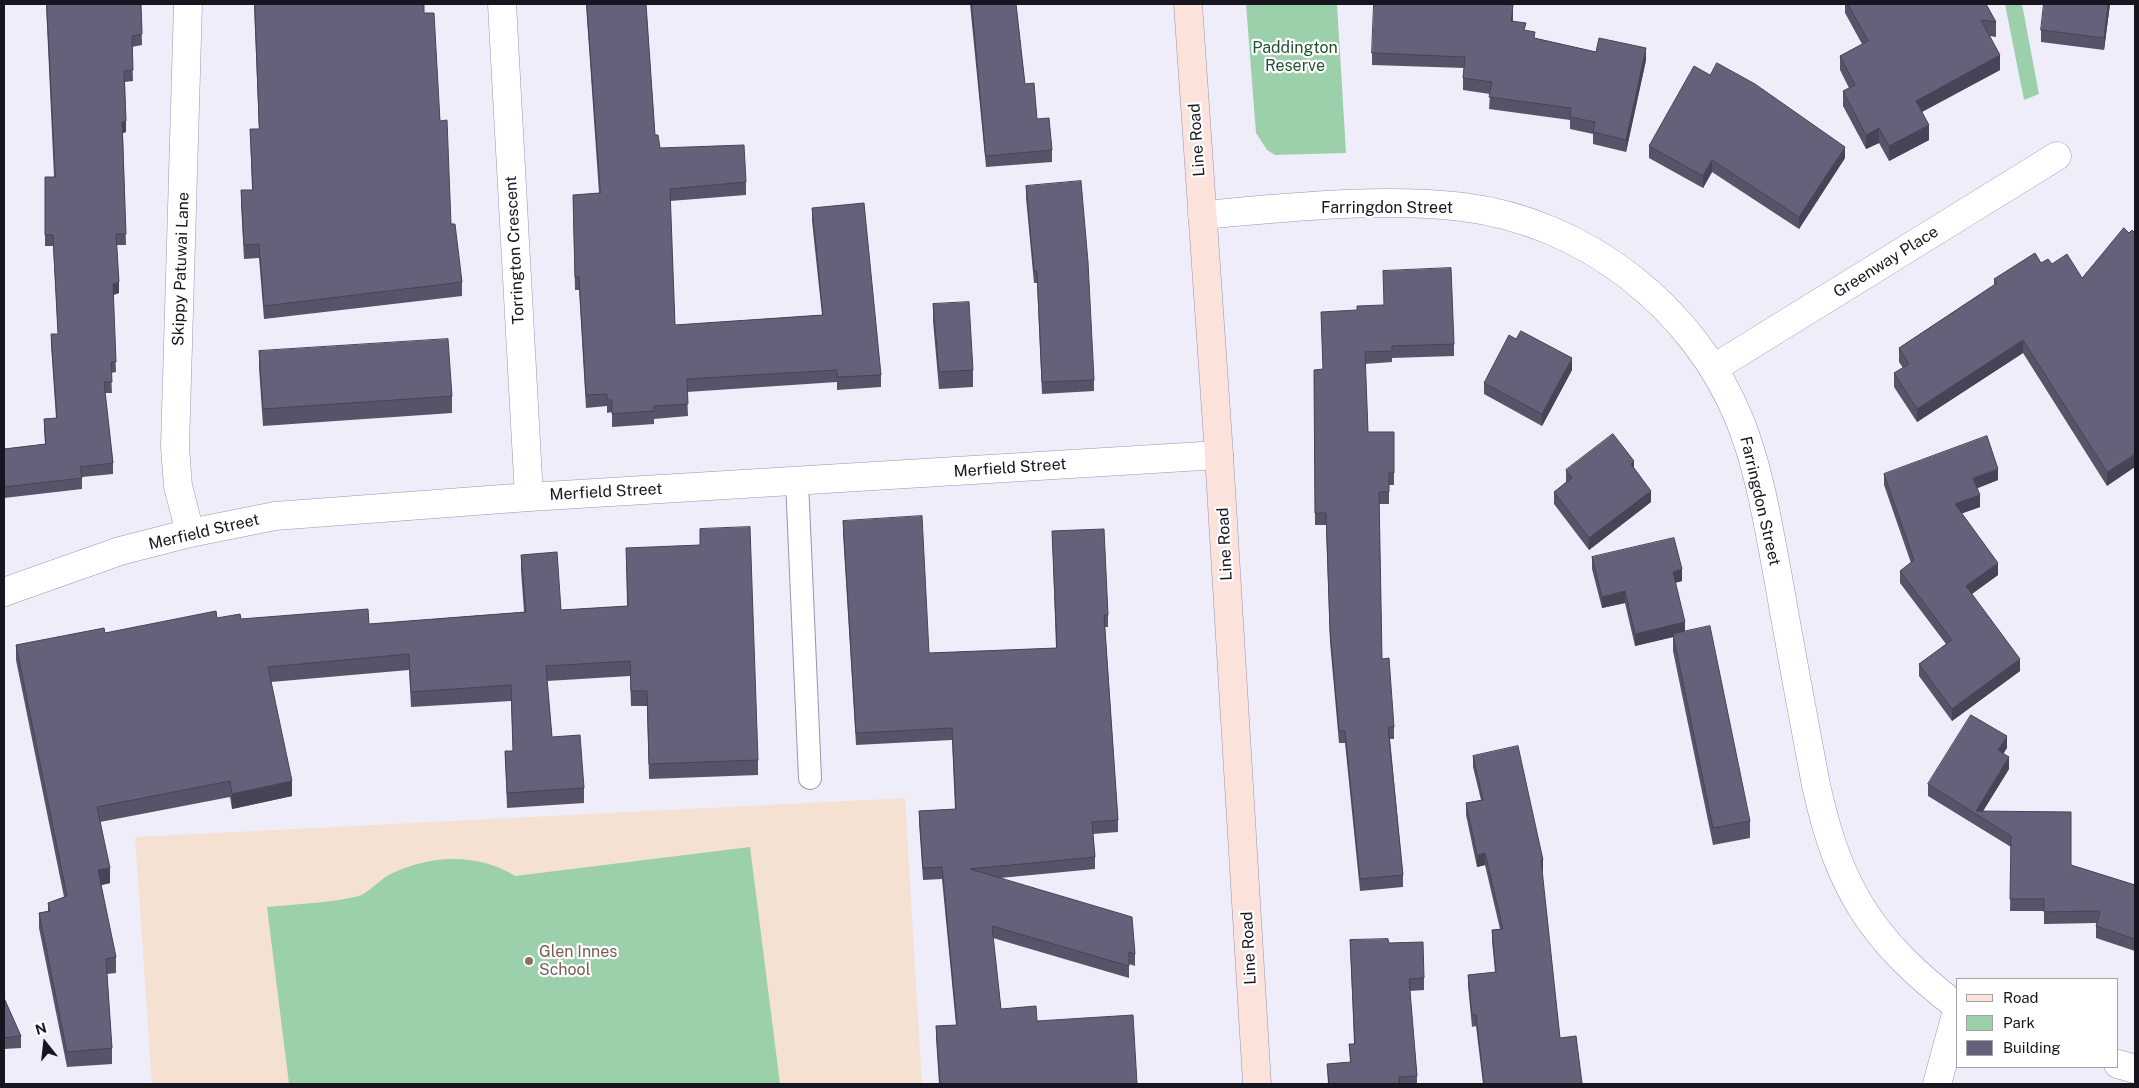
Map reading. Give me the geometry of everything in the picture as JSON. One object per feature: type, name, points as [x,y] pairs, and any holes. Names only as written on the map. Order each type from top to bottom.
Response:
[{"type":"main road","name":"Line Road","points":[[1188,4],[1219,455],[1257,1084]]},
{"type":"street","name":"Skippy Patuwai Lane","points":[[188,4],[175,447],[178,486],[190,534]]},
{"type":"street","name":"Torrington Crescent","points":[[502,4],[529,497]]},
{"type":"street","name":"Greenway Place","points":[[1714,368],[2057,156]]},
{"type":"street","name":"Farringdon Street","points":[[1202,215],[1370,205],[1432,205],[1491,212],[1530,222],[1589,250],[1626,272],[1678,323],[1714,368],[1740,420],[1758,480],[1816,785],[1823,818],[1839,867],[1858,903],[1888,945],[1910,968],[1956,1005]]},
{"type":"street","name":"Merfield Street","points":[[4,592],[120,551],[275,516],[529,497],[1219,455]]},
{"type":"street","points":[[1937,1084],[1956,1014]]},
{"type":"street","points":[[2119,1064],[2135,1069]]},
{"type":"lane","points":[[797,481],[810,778]]},
{"type":"shaded area","name":"Glen Innes School","points":[[905,798],[922,1084],[152,1084],[135,837]]},
{"type":"green space","name":"Paddington Reserve","points":[[1246,4],[1337,4],[1346,153],[1275,155],[1267,150],[1256,133]]},
{"type":"green space","points":[[2005,4],[2022,4],[2039,94],[2024,100]]},
{"type":"green space","points":[[750,847],[780,1084],[289,1084],[267,907],[325,902],[359,896],[387,876],[402,869],[435,860],[468,860],[484,863],[500,868],[515,876]]},
{"type":"building","points":[[47,4],[141,4],[142,34],[132,36],[133,70],[124,71],[126,121],[122,122],[126,234],[116,234],[119,282],[113,284],[116,362],[111,362],[112,382],[104,382],[113,463],[80,467],[82,478],[4,487],[4,449],[46,444],[44,419],[57,418],[51,334],[58,334],[53,235],[45,235],[45,177],[55,177]]},
{"type":"building","points":[[255,4],[424,4],[424,13],[434,13],[440,121],[447,120],[451,224],[455,224],[462,282],[264,306],[259,244],[244,245],[241,190],[253,190],[250,129],[259,129]]},
{"type":"building","points":[[587,4],[646,4],[655,135],[658,135],[660,148],[744,145],[746,182],[670,189],[675,325],[823,315],[812,208],[864,203],[881,375],[837,377],[837,370],[687,379],[688,404],[654,406],[654,411],[612,414],[612,400],[607,400],[607,394],[586,395],[579,277],[575,277],[573,195],[600,193]]},
{"type":"building","points":[[972,4],[1016,4],[1025,84],[1034,83],[1037,119],[1049,118],[1052,150],[986,156]]},
{"type":"building","points":[[1374,4],[1513,5],[1511,21],[1526,23],[1524,30],[1535,32],[1534,38],[1596,52],[1599,38],[1646,48],[1626,140],[1593,132],[1595,122],[1570,117],[1571,108],[1489,97],[1492,82],[1463,78],[1465,57],[1372,53]]},
{"type":"building","points":[[1848,4],[1986,4],[1996,22],[1981,20],[2000,55],[1916,101],[1929,125],[1889,146],[1879,128],[1866,135],[1843,91],[1855,85],[1840,56],[1868,41]]},
{"type":"building","points":[[2044,4],[2108,4],[2104,38],[2041,30]]},
{"type":"building","points":[[1717,63],[1755,84],[1845,147],[1799,217],[1712,160],[1703,176],[1649,146],[1694,66],[1710,75]]},
{"type":"building","points":[[1081,181],[1088,262],[1094,380],[1042,382],[1037,271],[1034,271],[1026,186]]},
{"type":"building","points":[[2124,228],[2129,233],[2132,230],[2135,233],[2135,454],[2107,472],[2023,340],[1917,409],[1894,373],[1909,364],[1899,348],[1997,283],[1994,279],[2035,253],[2041,263],[2048,259],[2052,264],[2067,254],[2082,278]]},
{"type":"building","points":[[1451,268],[1454,344],[1392,346],[1392,351],[1365,352],[1368,432],[1394,432],[1394,473],[1389,473],[1389,492],[1379,492],[1382,659],[1389,658],[1394,727],[1388,727],[1403,875],[1360,879],[1345,731],[1339,731],[1330,630],[1326,513],[1315,513],[1314,370],[1323,369],[1321,312],[1357,310],[1357,306],[1384,305],[1383,271]]},
{"type":"building","points":[[969,302],[973,370],[939,372],[933,304]]},
{"type":"building","points":[[1521,331],[1572,358],[1542,414],[1484,383],[1509,335],[1516,339]]},
{"type":"building","points":[[448,339],[452,396],[263,409],[259,351]]},
{"type":"building","points":[[1613,434],[1634,461],[1631,464],[1651,491],[1589,538],[1554,492],[1572,478],[1566,470]]},
{"type":"building","points":[[1987,436],[1998,469],[1973,478],[1980,495],[1955,504],[1998,563],[1966,586],[2020,659],[1952,709],[1919,664],[1952,640],[1900,571],[1914,560],[1884,474]]},
{"type":"building","points":[[922,516],[929,653],[1057,648],[1052,531],[1104,529],[1108,615],[1104,615],[1118,820],[1092,822],[1095,857],[970,869],[1132,917],[1135,954],[1129,952],[1129,966],[992,926],[1001,1009],[1036,1006],[1037,1021],[1133,1015],[1137,1084],[940,1084],[936,1026],[957,1025],[942,867],[923,868],[919,811],[956,809],[952,728],[856,733],[843,521]]},
{"type":"building","points":[[750,527],[758,760],[649,764],[647,691],[631,691],[630,661],[546,666],[552,737],[580,735],[584,788],[507,793],[505,751],[513,751],[511,685],[411,692],[409,654],[268,667],[292,781],[232,794],[230,781],[97,807],[110,868],[98,870],[116,957],[106,959],[112,1048],[67,1052],[39,913],[50,911],[48,903],[67,896],[16,645],[104,628],[105,633],[216,611],[217,618],[240,614],[241,619],[368,609],[369,624],[526,612],[521,555],[557,552],[561,610],[628,606],[626,548],[700,545],[700,529]]},
{"type":"building","points":[[1674,538],[1682,569],[1673,572],[1685,622],[1635,634],[1625,591],[1602,597],[1592,557]]},
{"type":"building","points":[[1710,626],[1750,821],[1713,828],[1673,634]]},
{"type":"building","points":[[1971,715],[2007,736],[1998,750],[2009,757],[1976,811],[2071,812],[2071,865],[2135,885],[2135,939],[2096,926],[2100,911],[2044,912],[2044,899],[2010,899],[2011,836],[1928,784]]},
{"type":"building","points":[[1518,746],[1543,860],[1541,860],[1560,1038],[1576,1036],[1582,1083],[1484,1084],[1476,1015],[1472,1015],[1468,975],[1496,972],[1492,930],[1503,929],[1485,853],[1477,855],[1466,803],[1483,800],[1473,756]]},
{"type":"building","points":[[1388,939],[1389,943],[1423,942],[1424,978],[1409,979],[1417,1076],[1399,1077],[1399,1084],[1329,1084],[1327,1064],[1351,1062],[1349,1044],[1355,1044],[1350,940]]},
{"type":"building","points":[[4,998],[21,1036],[4,1038]]},
{"type":"place","name":"Glen Innes School","points":[[529,961]]}]
